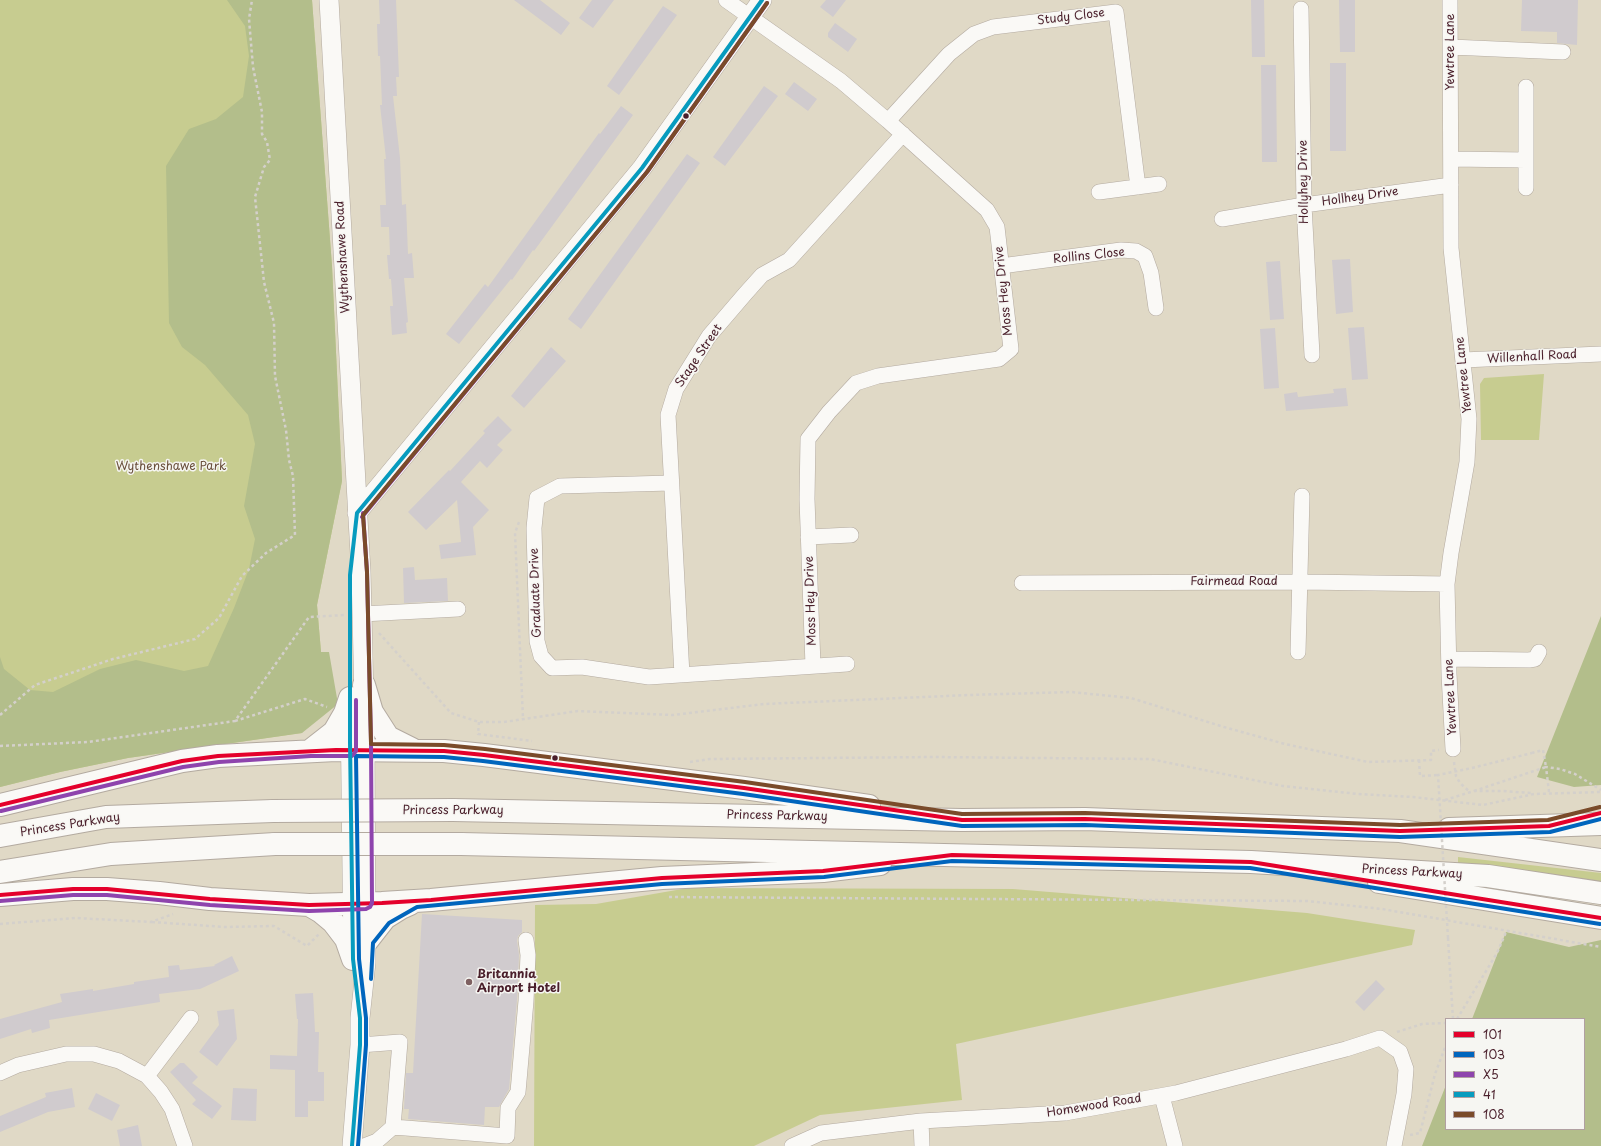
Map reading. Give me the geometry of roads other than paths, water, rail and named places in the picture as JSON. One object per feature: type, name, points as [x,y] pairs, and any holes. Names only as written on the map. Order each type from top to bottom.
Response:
[{"type":"highway","points":[[311,750],[334,732],[353,699],[372,712],[388,737],[416,751]]},
{"type":"highway","points":[[0,805],[182,761],[218,756],[311,750],[444,751],[744,788],[962,820]]},
{"type":"highway","name":"Princess Parkway","points":[[0,836],[106,817],[273,811],[453,810],[962,820],[1085,819],[1400,831],[1601,860]]},
{"type":"highway","points":[[1400,831],[1601,824]]},
{"type":"highway","name":"Princess Parkway","points":[[0,872],[111,854],[276,844],[461,844],[1251,862],[1488,876],[1601,893]]},
{"type":"highway","points":[[0,895],[73,889],[107,889],[210,899],[309,905],[415,901],[662,878],[823,871],[952,855]]},
{"type":"highway","points":[[1251,862],[1601,918]]},
{"type":"highway","points":[[367,941],[385,918],[400,908],[415,901]]},
{"type":"highway","points":[[309,905],[322,912],[333,922],[346,939],[353,959]]},
{"type":"main road","name":"Wythenshawe Road","points":[[329,0],[357,513],[353,699],[358,750],[359,903],[353,959],[360,1018]]},
{"type":"main road","points":[[357,513],[642,168],[762,0]]},
{"type":"main road","name":"Wythenshawe Road","points":[[359,903],[367,941],[360,1018]]},
{"type":"main road","points":[[352,1146],[360,1044],[360,1018]]},
{"type":"street","name":"Moss Hey Drive","points":[[726,0],[841,81],[903,134],[987,210],[997,227],[1011,349],[999,359],[878,376],[856,383],[829,412],[808,440],[807,499],[813,666]]},
{"type":"street","name":"Yewtree Lane","points":[[1450,0],[1452,248],[1469,419],[1467,462],[1447,584],[1453,749]]},
{"type":"street","name":"Hollyhey Drive","points":[[1301,9],[1304,205],[1312,355]]},
{"type":"street","name":"Study Close","points":[[888,121],[949,54],[974,34],[994,27],[1116,12],[1138,187]]},
{"type":"street","points":[[1450,47],[1563,52]]},
{"type":"street","points":[[1526,87],[1526,188]]},
{"type":"street","name":"Stage Street","points":[[682,674],[668,415],[676,389],[709,336],[762,274],[789,260],[903,134]]},
{"type":"street","points":[[1451,159],[1526,160]]},
{"type":"street","points":[[1099,192],[1159,184]]},
{"type":"street","name":"Hollhey Drive","points":[[1222,219],[1304,205],[1451,185]]},
{"type":"street","name":"Rollins Close","points":[[1001,266],[1121,250],[1136,251],[1145,256],[1151,273],[1156,308]]},
{"type":"street","name":"Willenhall Road","points":[[1462,360],[1601,354]]},
{"type":"street","name":"Graduate Drive","points":[[672,483],[560,486],[537,498],[534,528],[537,642],[541,656],[552,668],[582,667],[649,677],[847,664]]},
{"type":"street","points":[[1298,652],[1301,582],[1302,496]]},
{"type":"street","points":[[808,537],[851,535]]},
{"type":"street","name":"Fairmead Road","points":[[1022,583],[1301,582],[1447,584]]},
{"type":"street","points":[[356,614],[458,609]]},
{"type":"street","points":[[1449,659],[1529,660],[1534,659],[1539,652]]},
{"type":"street","points":[[1549,826],[1601,813]]},
{"type":"street","points":[[393,1127],[507,1136],[508,1108],[518,1092],[526,1001],[528,955],[526,940]]},
{"type":"street","points":[[147,1076],[192,1018]]},
{"type":"street","name":"Homewood Road","points":[[792,1146],[821,1133],[921,1121],[1065,1113],[1162,1096],[1346,1049],[1380,1038],[1400,1052],[1406,1069],[1404,1094],[1394,1142]]},
{"type":"street","points":[[360,1044],[400,1042],[393,1127],[377,1141],[364,1146]]},
{"type":"street","points":[[0,1073],[18,1065],[66,1054],[94,1054],[119,1061],[147,1076],[161,1092],[172,1109],[185,1146]]},
{"type":"street","points":[[1162,1096],[1174,1146]]},
{"type":"street","points":[[921,1121],[922,1146]]},
{"type":"place","name":"Britannia Airport Hotel","points":[[469,982]]},
{"type":"park label","name":"Wythenshawe Park","points":[[171,467]]}]
